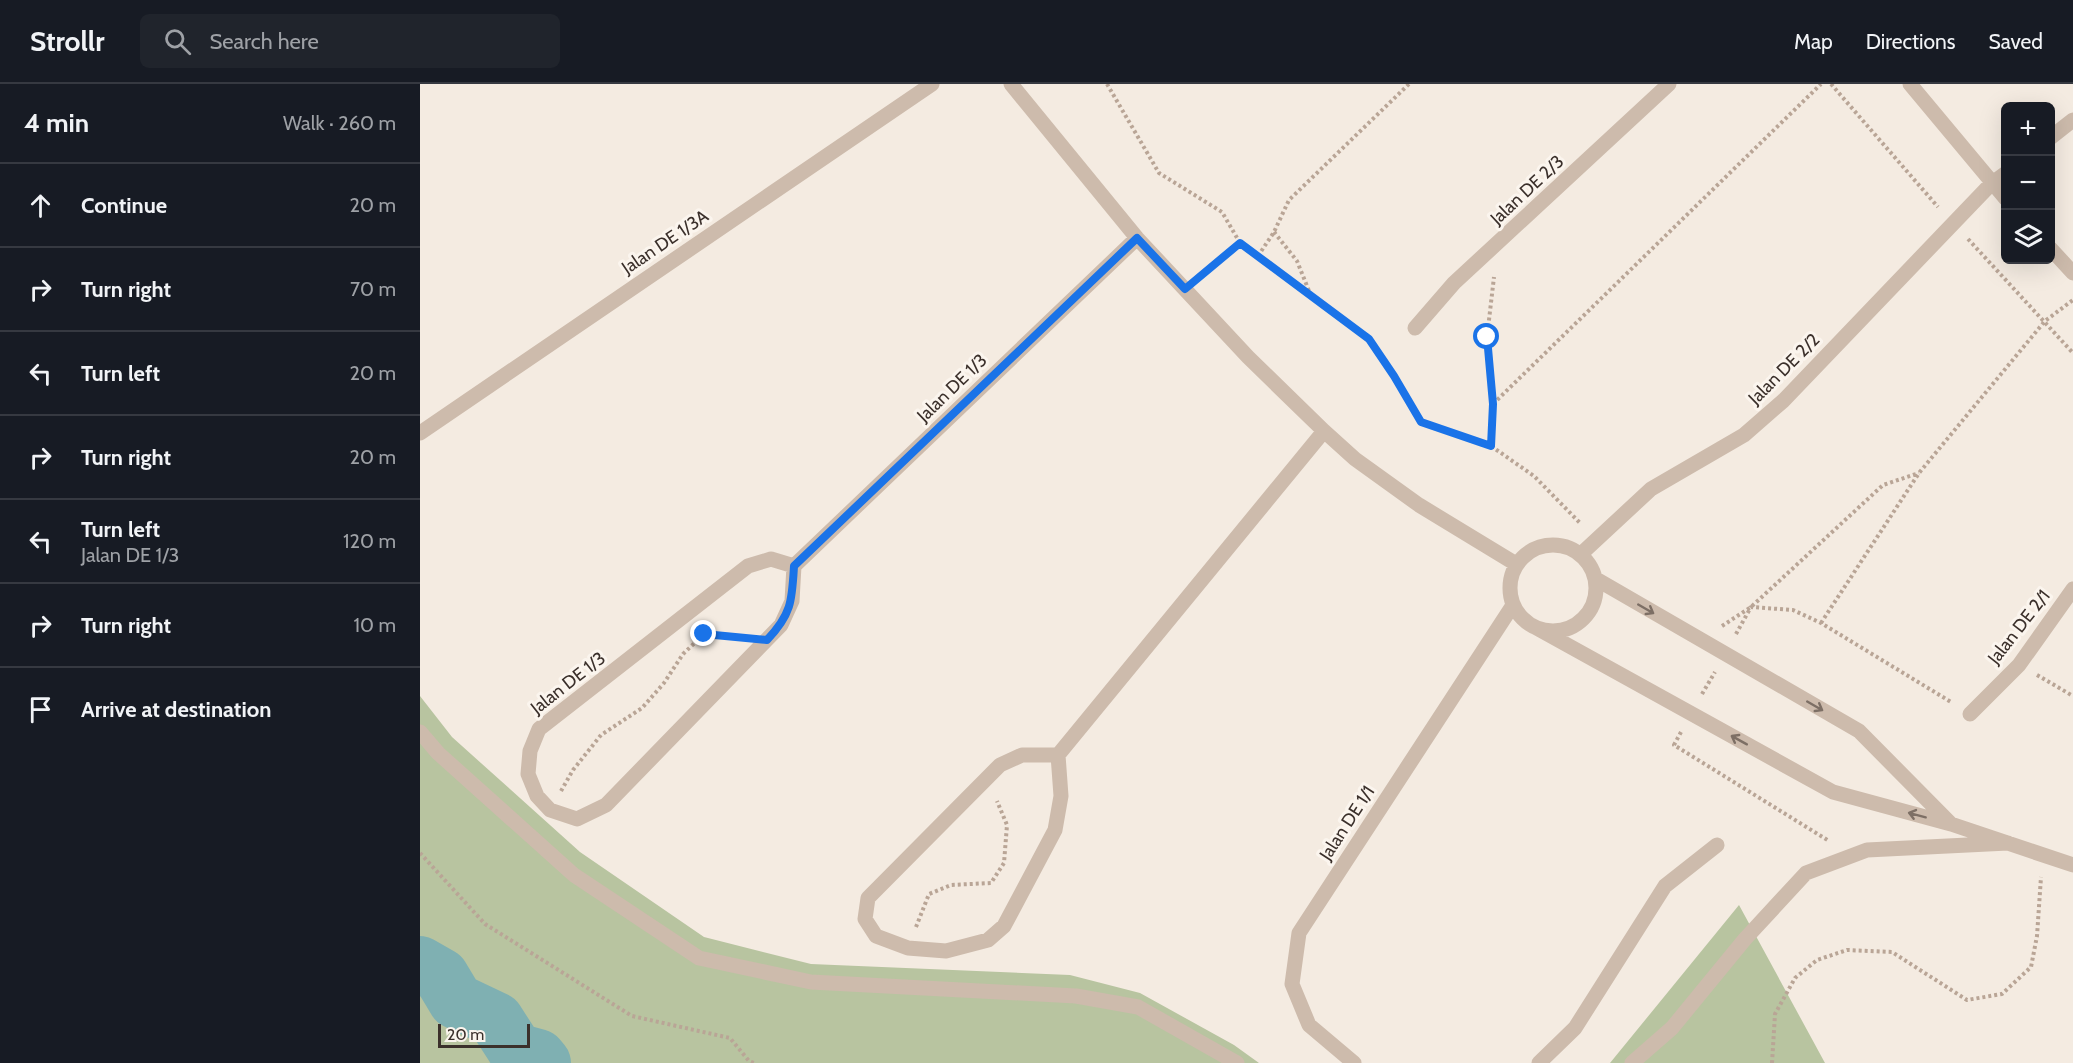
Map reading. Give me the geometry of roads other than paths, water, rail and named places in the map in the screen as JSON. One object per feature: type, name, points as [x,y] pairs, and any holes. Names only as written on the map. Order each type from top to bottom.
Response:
[{"type":"street","name":"Jalan DE 1/3A","points":[[420,432],[932,84]]},
{"type":"street","points":[[1011,84],[1137,238],[1248,357],[1324,431],[1355,459],[1419,505],[1516,564]]},
{"type":"street","name":"Jalan DE 2/3","points":[[1415,328],[1454,283],[1669,84]]},
{"type":"street","points":[[1910,84],[2001,194]]},
{"type":"street","points":[[2055,134],[2073,120]]},
{"type":"street","name":"Jalan DE 2/2","points":[[1581,555],[1651,489],[1744,435],[1783,400],[1991,184],[2001,177]]},
{"type":"street","name":"Jalan DE 1/3","points":[[794,566],[771,559],[748,566],[539,729],[530,751],[528,774],[537,796],[550,810],[577,819],[606,805],[782,625],[792,601],[794,566],[1137,238]]},
{"type":"street","points":[[2055,253],[2073,273]]},
{"type":"street","points":[[1058,755],[1022,755],[1000,765],[986,778],[868,898],[866,919],[876,936],[908,948],[946,951],[988,940],[1004,926],[1055,830],[1061,796],[1058,755],[1324,431]]},
{"type":"street","points":[[1533,626],[1546,631],[1573,626],[1584,618],[1592,607],[1596,594],[1596,579],[1590,566],[1581,555],[1568,547],[1539,546],[1526,553],[1516,564],[1510,577],[1509,592],[1513,606],[1521,618],[1533,626],[1833,792],[1951,824],[2073,865]]},
{"type":"street","points":[[1596,579],[1859,731],[1951,824]]},
{"type":"street","name":"Jalan DE 2/1","points":[[1970,714],[2019,665],[2073,589]]},
{"type":"street","name":"Jalan DE 1/1","points":[[1354,1063],[1309,1025],[1292,984],[1299,933],[1513,606]]},
{"type":"street","points":[[420,732],[438,753],[574,875],[699,958],[811,982],[1076,996],[1138,1007],[1237,1063]]},
{"type":"street","points":[[1632,1063],[1672,1028],[1745,939],[1806,873],[1867,850],[2008,843]]},
{"type":"street","points":[[1539,1063],[1575,1028],[1665,886],[1717,845]]},
{"type":"waterway","points":[[420,964],[441,976],[456,1001],[496,1020],[516,1051],[538,1057],[543,1063]]}]
